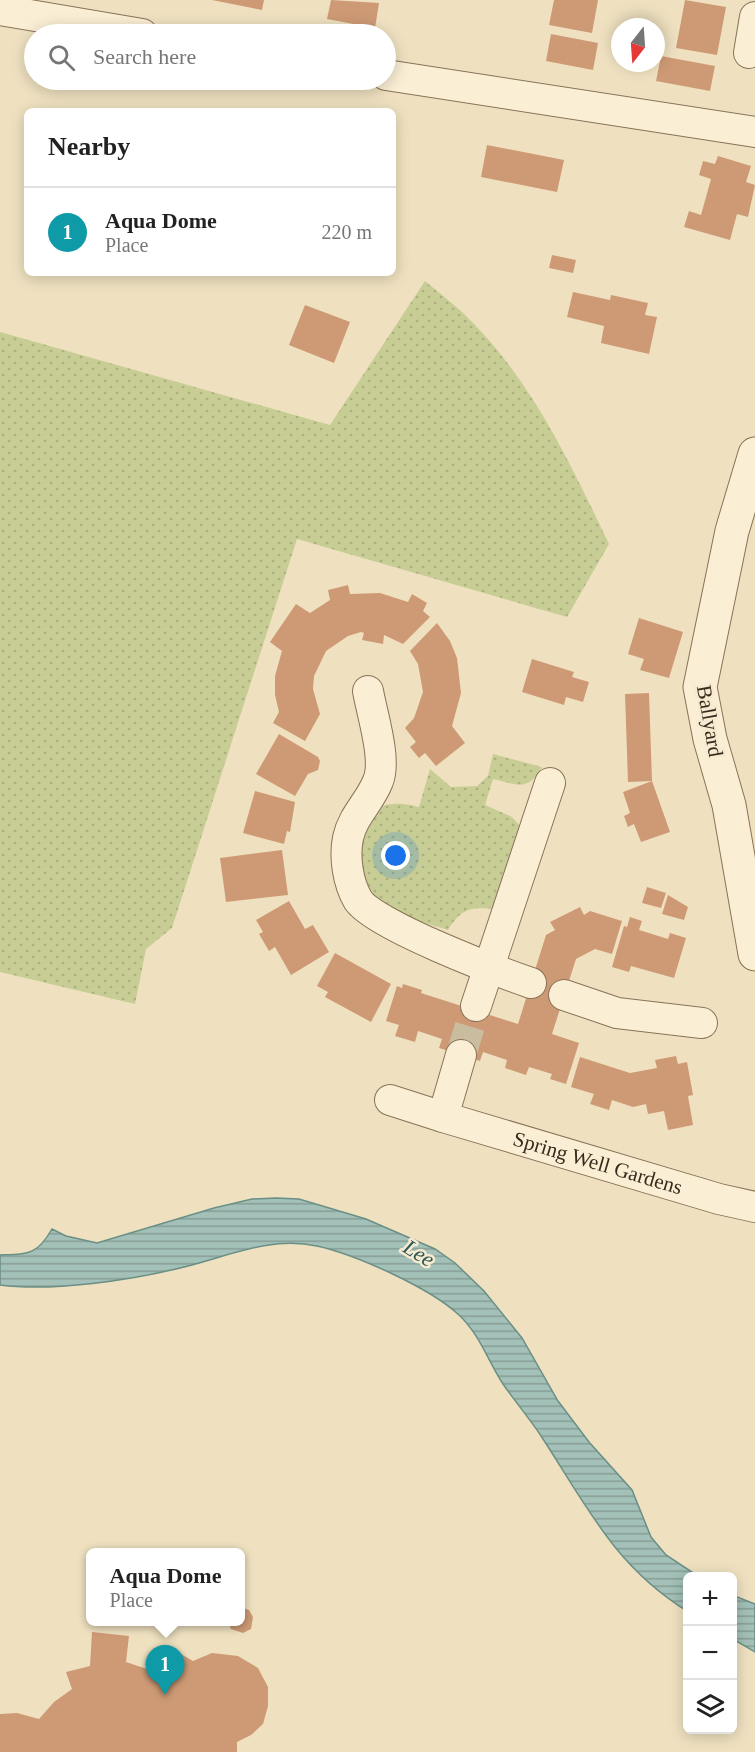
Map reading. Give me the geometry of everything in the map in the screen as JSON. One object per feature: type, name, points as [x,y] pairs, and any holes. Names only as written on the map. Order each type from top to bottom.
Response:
[{"type":"street","points":[[0,10],[83,24]]},
{"type":"street","points":[[750,53],[755,17]]},
{"type":"street","points":[[396,77],[755,132]]},
{"type":"street","name":"Ballyard","points":[[755,454],[732,531],[700,687],[710,739],[729,805],[755,954]]},
{"type":"street","points":[[368,691],[380,753],[380,780],[356,817],[348,839],[348,874],[359,902],[387,922],[489,968],[531,983]]},
{"type":"street","points":[[476,1006],[550,783]]},
{"type":"street","points":[[564,994],[617,1013],[702,1023]]},
{"type":"street","points":[[443,1117],[461,1055]]},
{"type":"street","name":"Spring Well Gardens","points":[[390,1100],[719,1199],[755,1207]]},
{"type":"green space","points":[[425,281],[465,315],[493,344],[513,370],[565,455],[609,544],[567,617],[297,539],[172,928],[146,949],[135,1004],[0,972],[0,332],[330,425]]},
{"type":"green space","points":[[493,754],[542,767],[532,781],[526,784],[493,779],[485,805],[512,817],[522,828],[495,909],[467,910],[448,930],[410,918],[384,905],[370,889],[362,866],[362,839],[370,816],[378,808],[388,804],[419,807],[430,769],[451,787],[477,786],[488,776]]},
{"type":"water","name":"Lee","points":[[252,1199],[299,1199],[366,1219],[435,1249],[455,1263],[484,1291],[522,1338],[558,1401],[589,1442],[632,1490],[651,1537],[666,1555],[692,1572],[683,1572],[683,1608],[640,1575],[605,1534],[538,1432],[503,1384],[466,1323],[459,1315],[430,1294],[392,1274],[333,1250],[317,1246],[283,1244],[266,1245],[184,1267],[92,1284],[44,1287],[0,1285],[0,1255],[25,1253],[37,1248],[52,1229],[66,1236],[97,1243]]},
{"type":"water","points":[[737,1597],[755,1604],[755,1652],[737,1641]]},
{"type":"building","points":[[212,0],[264,0],[262,10]]},
{"type":"building","points":[[331,0],[379,3],[376,24],[354,24],[327,19]]},
{"type":"building","points":[[554,0],[598,0],[592,33],[549,25]]},
{"type":"building","points":[[685,0],[726,7],[717,55],[676,48]]},
{"type":"building","points":[[551,34],[598,43],[593,70],[546,61]]},
{"type":"building","points":[[665,57],[715,66],[710,91],[656,81],[658,72],[665,72]]},
{"type":"building","points":[[487,145],[564,160],[557,192],[481,177]]},
{"type":"building","points":[[718,156],[751,166],[746,182],[755,185],[748,217],[737,214],[730,240],[684,227],[689,211],[701,215],[711,179],[699,175],[703,161],[715,164]]},
{"type":"building","points":[[552,255],[576,260],[573,273],[549,268]]},
{"type":"building","points":[[573,292],[610,300],[611,295],[648,303],[645,315],[657,317],[649,354],[601,343],[604,326],[567,317]]},
{"type":"building","points":[[305,305],[350,322],[334,363],[289,345]]},
{"type":"building","points":[[348,585],[350,594],[380,593],[408,602],[412,594],[427,603],[423,611],[430,617],[403,644],[384,635],[383,644],[362,640],[364,633],[361,632],[348,636],[326,651],[314,676],[313,689],[320,714],[305,741],[273,723],[279,712],[275,695],[275,676],[282,651],[270,642],[296,604],[310,613],[330,600],[328,590]]},
{"type":"building","points":[[639,618],[683,632],[669,678],[640,670],[644,659],[628,654]]},
{"type":"building","points":[[437,623],[450,641],[457,658],[461,693],[452,726],[465,743],[436,766],[425,753],[419,758],[410,747],[416,742],[405,728],[414,718],[423,692],[418,664],[410,651]]},
{"type":"building","points":[[532,659],[574,672],[572,677],[589,682],[583,702],[566,697],[564,705],[522,692]]},
{"type":"building","points":[[649,693],[652,781],[628,782],[625,694]]},
{"type":"building","points":[[279,734],[318,757],[320,761],[318,770],[308,774],[295,796],[256,774]]},
{"type":"building","points":[[652,781],[670,832],[641,842],[634,824],[628,827],[624,816],[630,813],[623,792]]},
{"type":"building","points":[[255,791],[295,802],[290,832],[287,831],[284,844],[243,833]]},
{"type":"building","points":[[282,850],[288,895],[226,902],[220,858]]},
{"type":"building","points":[[647,887],[666,893],[661,908],[642,903]]},
{"type":"building","points":[[668,895],[688,907],[684,920],[662,914]]},
{"type":"building","points":[[289,901],[305,929],[313,925],[329,952],[291,975],[275,947],[269,951],[259,934],[263,932],[256,920]]},
{"type":"building","points":[[580,907],[584,915],[590,911],[622,921],[612,954],[595,949],[576,959],[552,1034],[579,1043],[566,1084],[550,1079],[552,1074],[529,1067],[526,1075],[505,1068],[507,1060],[483,1052],[480,1061],[439,1048],[442,1039],[418,1031],[415,1042],[395,1036],[399,1025],[386,1021],[397,986],[402,988],[403,984],[422,990],[421,993],[518,1024],[546,935],[555,930],[550,922]]},
{"type":"building","points":[[630,917],[642,921],[639,930],[668,939],[670,933],[686,938],[674,978],[631,966],[629,972],[612,967],[624,926],[627,927]]},
{"type":"building","points":[[335,953],[391,984],[371,1022],[325,997],[328,992],[317,986]]},
{"type":"building","points":[[676,1056],[678,1064],[687,1062],[693,1095],[688,1096],[693,1125],[668,1130],[664,1111],[648,1114],[646,1104],[633,1107],[612,1100],[609,1110],[590,1104],[594,1094],[571,1087],[580,1057],[630,1073],[657,1068],[655,1060]]},
{"type":"building","points":[[245,1609],[249,1610],[253,1617],[251,1629],[243,1633],[231,1629],[230,1626],[245,1626]]},
{"type":"building","points":[[92,1632],[129,1636],[126,1662],[150,1670],[165,1645],[193,1661],[212,1653],[238,1656],[258,1668],[268,1687],[268,1706],[263,1724],[251,1735],[237,1742],[237,1752],[0,1752],[0,1714],[17,1713],[39,1719],[54,1702],[72,1689],[66,1672],[90,1666]]},
{"type":"tunnel","points":[[461,1055],[476,1006]]},
{"type":"place","name":"Aqua Dome","points":[[165,1695]]}]
